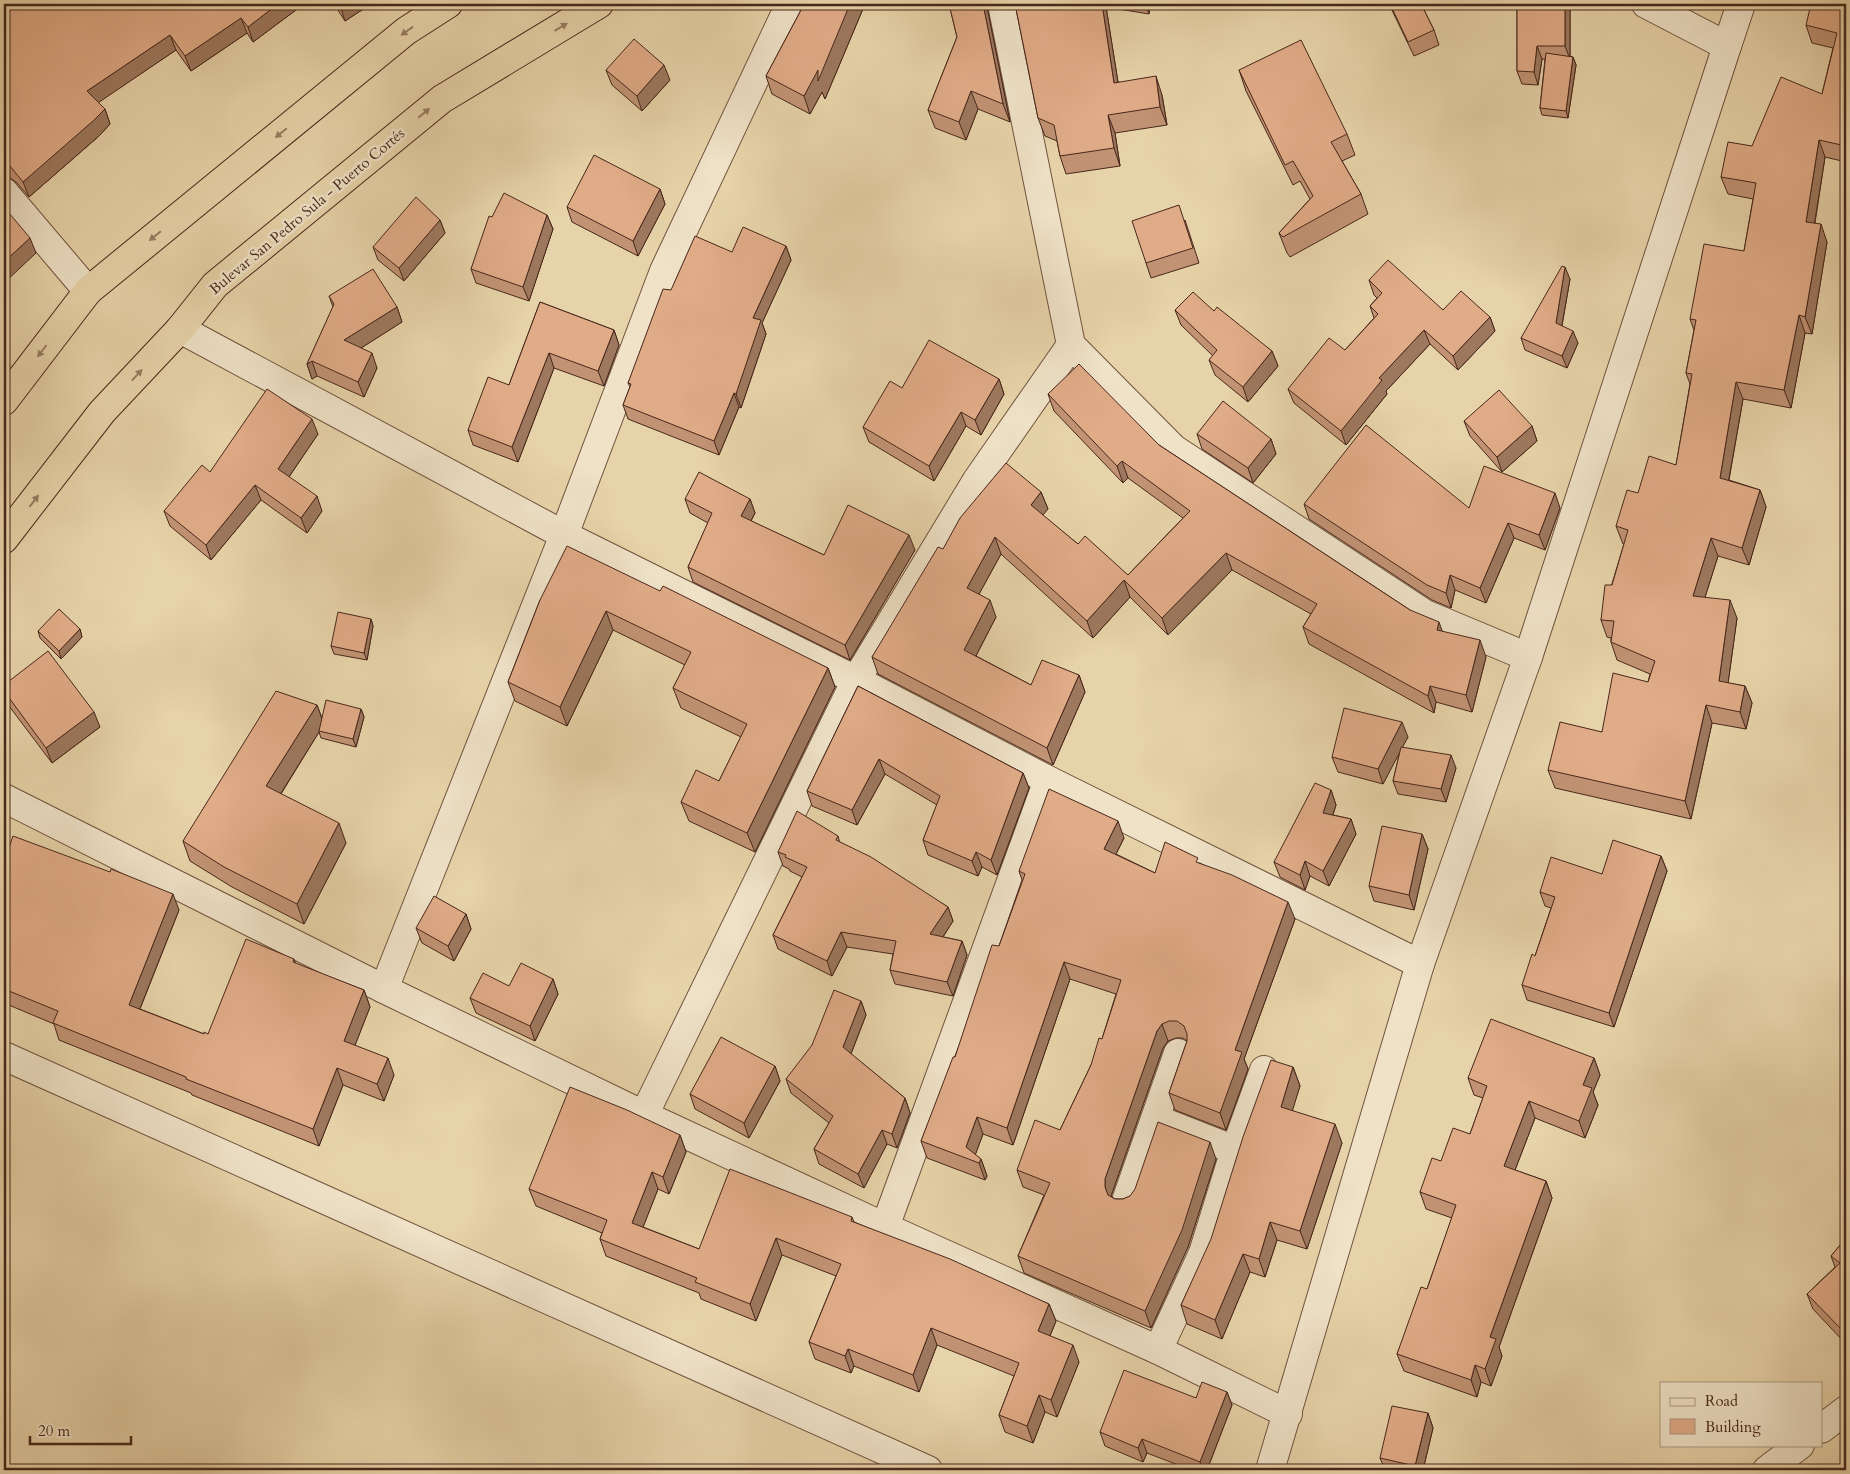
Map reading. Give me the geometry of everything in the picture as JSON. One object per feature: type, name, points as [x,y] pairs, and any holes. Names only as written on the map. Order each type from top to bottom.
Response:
[{"type":"highway","points":[[4,401],[88,291],[406,31],[448,4]]},
{"type":"highway","name":"Bulevar San Pedro Sula - Puerto Cortés","points":[[4,539],[102,412],[180,329],[216,284],[442,99],[599,4]]},
{"type":"street","points":[[384,989],[564,535],[664,272],[790,4]]},
{"type":"street","points":[[1002,4],[1071,346],[1174,450],[1425,614],[1528,657]]},
{"type":"street","points":[[1646,4],[1727,46]]},
{"type":"street","points":[[1270,1470],[1420,964],[1528,657],[1742,4]]},
{"type":"street","points":[[4,192],[88,291]]},
{"type":"street","points":[[180,329],[564,535],[856,680],[1048,780],[1420,964]]},
{"type":"street","points":[[644,1115],[856,680],[977,480],[1071,346]]},
{"type":"street","points":[[885,1227],[1048,780]]},
{"type":"street","points":[[4,798],[384,989],[644,1115],[885,1227],[1158,1350],[1288,1414]]},
{"type":"street","points":[[1126,1201],[1178,1053]]},
{"type":"street","points":[[4,1056],[928,1470]]},
{"type":"street","points":[[1158,1350],[1203,1253],[1235,1150],[1264,1070]]},
{"type":"street","points":[[1156,1118],[1235,1150]]},
{"type":"street","points":[[1822,1428],[1846,1410]]},
{"type":"street","points":[[1767,1470],[1799,1446]]},
{"type":"building","points":[[278,4],[248,27],[241,18],[185,56],[170,35],[87,91],[105,109],[23,182],[10,166],[4,162],[4,5]]},
{"type":"building","points":[[803,4],[850,4],[818,81],[818,70],[804,96],[766,76]]},
{"type":"building","points":[[949,4],[983,4],[1003,104],[971,91],[959,122],[928,110],[957,37]]},
{"type":"building","points":[[1015,4],[1102,4],[1114,83],[1156,76],[1160,107],[1108,115],[1114,148],[1060,156],[1054,125],[1038,118]]},
{"type":"building","points":[[1390,4],[1421,4],[1434,30],[1408,42]]},
{"type":"building","points":[[1517,4],[1565,4],[1565,46],[1537,46],[1534,72],[1517,71]]},
{"type":"building","points":[[1811,4],[1846,4],[1846,146],[1819,140],[1806,222],[1821,224],[1805,317],[1799,315],[1784,390],[1736,382],[1720,478],[1760,490],[1742,548],[1711,538],[1693,596],[1730,600],[1719,681],[1745,686],[1740,712],[1706,705],[1685,801],[1548,770],[1560,722],[1602,732],[1613,673],[1648,682],[1655,661],[1611,642],[1614,621],[1601,620],[1605,585],[1612,585],[1628,530],[1616,526],[1627,490],[1638,493],[1649,456],[1676,465],[1692,374],[1686,373],[1696,320],[1690,319],[1704,244],[1744,251],[1756,183],[1721,177],[1728,142],[1752,146],[1781,77],[1822,94],[1837,33],[1806,25]]},
{"type":"building","points":[[634,39],[664,65],[637,96],[606,70]]},
{"type":"building","points":[[1301,40],[1347,134],[1331,142],[1361,194],[1283,237],[1279,233],[1313,196],[1293,161],[1285,165],[1239,70]]},
{"type":"building","points":[[1546,53],[1573,57],[1566,111],[1540,108]]},
{"type":"building","points":[[594,155],[660,189],[633,241],[567,207]]},
{"type":"building","points":[[504,193],[547,215],[523,287],[471,269],[489,216],[492,217]]},
{"type":"building","points":[[416,197],[440,220],[399,268],[373,247]]},
{"type":"building","points":[[1179,205],[1193,248],[1146,263],[1132,221]]},
{"type":"building","points":[[4,207],[30,238],[4,262]]},
{"type":"building","points":[[743,227],[786,246],[753,318],[761,320],[736,394],[734,393],[714,441],[623,405],[631,384],[628,383],[663,289],[671,290],[695,236],[732,252]]},
{"type":"building","points":[[1388,260],[1443,310],[1461,291],[1490,317],[1453,356],[1424,330],[1379,378],[1382,380],[1341,431],[1288,389],[1329,338],[1345,350],[1378,314],[1370,306],[1382,293],[1369,280]]},
{"type":"building","points":[[1562,266],[1565,267],[1556,323],[1573,331],[1562,356],[1521,338]]},
{"type":"building","points":[[373,269],[397,307],[344,340],[372,353],[358,382],[312,361],[307,364],[334,304],[329,296]]},
{"type":"building","points":[[1193,292],[1214,311],[1217,307],[1272,351],[1243,387],[1209,360],[1217,350],[1175,310]]},
{"type":"building","points":[[540,302],[614,330],[598,371],[549,353],[512,447],[468,430],[488,377],[509,385]]},
{"type":"building","points":[[929,340],[999,379],[975,420],[961,412],[929,466],[863,427],[890,381],[902,388]]},
{"type":"building","points":[[1079,364],[1159,445],[1410,610],[1439,622],[1437,630],[1480,640],[1466,695],[1430,686],[1428,696],[1303,627],[1317,604],[1226,553],[1162,618],[1124,580],[1087,621],[995,537],[967,588],[990,600],[964,650],[1031,685],[1042,660],[1079,675],[1047,748],[872,657],[938,547],[943,549],[960,518],[1006,463],[1041,492],[1031,505],[1078,544],[1085,536],[1128,575],[1190,511],[1122,461],[1117,466],[1048,394]]},
{"type":"building","points":[[267,389],[312,419],[278,469],[317,496],[301,518],[255,485],[206,545],[164,511],[202,465],[210,472]]},
{"type":"building","points":[[1499,390],[1532,426],[1497,457],[1464,421]]},
{"type":"building","points":[[1223,401],[1271,439],[1248,468],[1197,434]]},
{"type":"building","points":[[1366,425],[1469,508],[1484,466],[1555,493],[1539,535],[1508,523],[1480,588],[1450,575],[1446,593],[1427,585],[1304,504]]},
{"type":"building","points":[[699,472],[750,499],[741,516],[824,555],[848,505],[909,535],[845,645],[688,567],[712,513],[685,499]]},
{"type":"building","points":[[567,546],[660,591],[663,586],[828,668],[747,833],[681,802],[696,770],[719,781],[747,724],[673,688],[691,652],[606,611],[560,707],[508,682],[540,600]]},
{"type":"building","points":[[59,609],[80,629],[59,651],[38,631]]},
{"type":"building","points":[[338,612],[371,619],[364,653],[331,646]]},
{"type":"building","points":[[48,651],[94,712],[46,748],[4,691],[4,685]]},
{"type":"building","points":[[858,686],[1023,773],[991,860],[976,852],[972,861],[923,840],[940,796],[879,759],[852,810],[807,791]]},
{"type":"building","points":[[276,691],[317,705],[266,786],[339,823],[297,904],[224,867],[183,841]]},
{"type":"building","points":[[326,700],[361,709],[353,739],[319,731]]},
{"type":"building","points":[[1344,708],[1402,722],[1378,769],[1332,757]]},
{"type":"building","points":[[1401,747],[1451,755],[1441,789],[1393,781]]},
{"type":"building","points":[[1315,783],[1331,790],[1323,813],[1351,819],[1323,871],[1305,861],[1300,875],[1274,862]]},
{"type":"building","points":[[1049,789],[1118,821],[1104,849],[1155,873],[1165,842],[1198,858],[1196,862],[1232,875],[1288,902],[1235,1050],[1242,1052],[1220,1113],[1169,1093],[1187,1041],[1187,1034],[1184,1026],[1177,1021],[1169,1021],[1162,1024],[1157,1031],[1105,1179],[1108,1195],[1115,1199],[1123,1199],[1130,1196],[1135,1189],[1158,1122],[1210,1142],[1182,1230],[1145,1311],[1018,1256],[1050,1183],[1017,1170],[1035,1120],[1060,1130],[1091,1065],[1099,1038],[1102,1039],[1121,980],[1064,962],[1007,1128],[977,1117],[966,1147],[981,1159],[979,1163],[921,1141],[953,1057],[955,1057],[992,945],[999,946],[1025,874],[1019,871]]},
{"type":"building","points":[[797,811],[838,836],[836,840],[871,857],[948,907],[930,934],[962,941],[947,982],[890,970],[896,941],[841,932],[827,961],[773,935],[807,867],[778,852]]},
{"type":"building","points":[[1382,826],[1422,834],[1409,895],[1369,886]]},
{"type":"building","points":[[13,836],[110,872],[111,869],[173,894],[129,1005],[208,1034],[246,939],[294,959],[293,962],[364,990],[344,1041],[388,1058],[377,1084],[337,1068],[313,1129],[186,1079],[186,1077],[53,1023],[58,1011],[4,989],[4,970],[9,958],[4,956],[4,861]]},
{"type":"building","points":[[1613,840],[1661,856],[1609,1013],[1522,985],[1532,954],[1535,956],[1555,897],[1540,892],[1551,857],[1602,874]]},
{"type":"building","points":[[434,896],[466,914],[448,946],[416,928]]},
{"type":"building","points":[[521,963],[553,979],[530,1026],[470,998],[483,973],[509,986]]},
{"type":"building","points":[[834,990],[861,1001],[843,1047],[905,1098],[892,1134],[882,1130],[858,1174],[814,1149],[833,1116],[786,1079],[812,1045]]},
{"type":"building","points":[[1491,1019],[1594,1058],[1583,1085],[1592,1088],[1579,1121],[1529,1101],[1504,1166],[1546,1181],[1490,1337],[1496,1339],[1485,1369],[1475,1365],[1471,1380],[1397,1354],[1421,1287],[1427,1289],[1456,1205],[1420,1192],[1432,1158],[1441,1161],[1453,1128],[1470,1134],[1487,1086],[1468,1078]]},
{"type":"building","points":[[721,1037],[775,1066],[744,1123],[690,1094]]},
{"type":"building","points":[[1271,1060],[1293,1067],[1281,1107],[1335,1124],[1300,1231],[1270,1222],[1259,1259],[1243,1254],[1215,1320],[1181,1305],[1211,1239],[1243,1137]]},
{"type":"building","points":[[570,1087],[627,1110],[680,1135],[663,1177],[652,1172],[632,1223],[699,1249],[730,1169],[852,1217],[851,1221],[950,1259],[1049,1304],[1038,1331],[1073,1345],[1051,1400],[1039,1395],[1027,1426],[999,1415],[1019,1363],[931,1328],[913,1375],[848,1349],[845,1356],[809,1342],[841,1264],[776,1238],[750,1304],[695,1282],[697,1278],[600,1239],[607,1220],[529,1189]]},
{"type":"building","points":[[1846,1238],[1845,1333],[1807,1294],[1840,1263],[1831,1256]]},
{"type":"building","points":[[1124,1370],[1196,1398],[1202,1382],[1227,1392],[1200,1462],[1142,1439],[1138,1448],[1100,1432]]},
{"type":"building","points":[[1392,1406],[1428,1413],[1415,1466],[1380,1458]]}]
